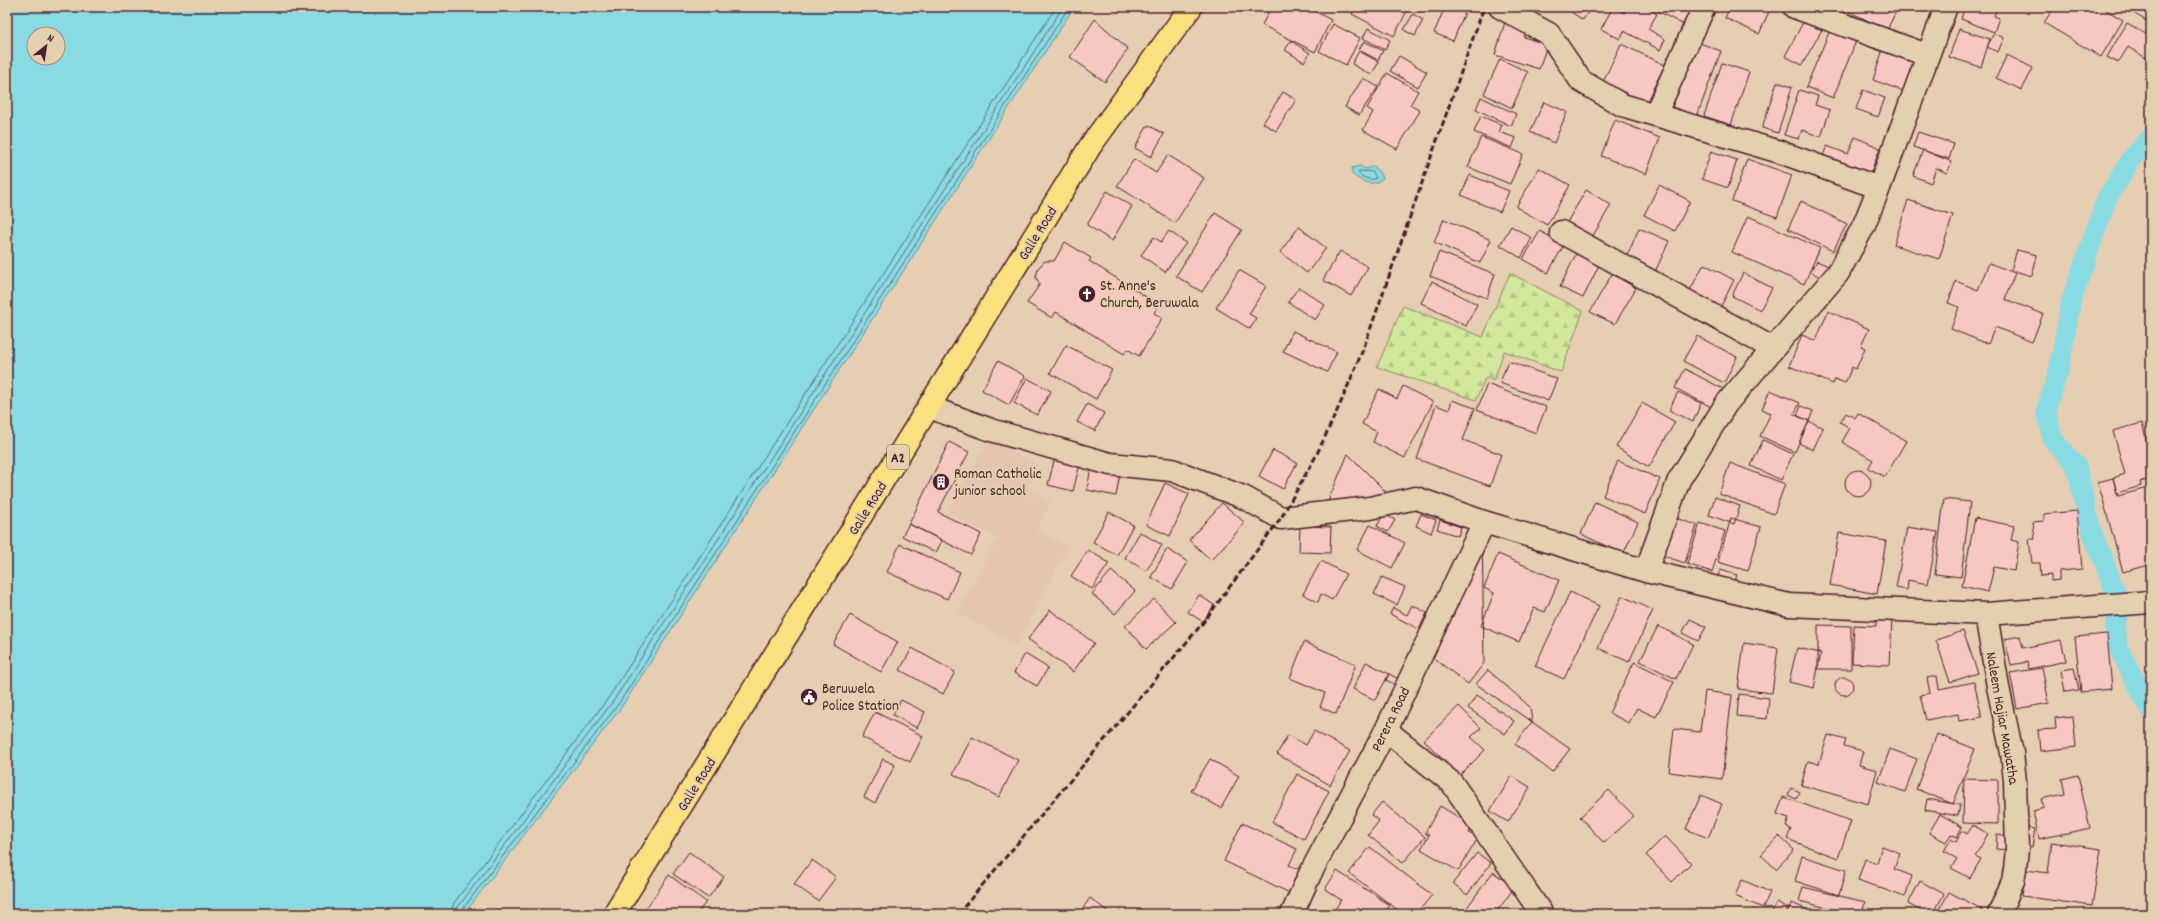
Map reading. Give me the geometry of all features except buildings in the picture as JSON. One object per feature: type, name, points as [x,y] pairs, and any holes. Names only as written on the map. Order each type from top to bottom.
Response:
[{"type":"highway","name":"Galle Road","points":[[614,914],[1091,145],[1191,7]]},
{"type":"street","points":[[1500,7],[1549,34],[1581,80],[1622,105],[1780,152],[1879,188]]},
{"type":"street","points":[[1655,115],[1704,7]]},
{"type":"street","points":[[1794,7],[1927,55]]},
{"type":"street","points":[[1646,571],[1679,480],[1726,404],[1772,348],[1838,273],[1863,226],[1879,188],[1946,7]]},
{"type":"street","points":[[1561,232],[1772,348]]},
{"type":"street","points":[[929,407],[991,430],[1110,464],[1172,470],[1244,497],[1281,518],[1370,508],[1416,498],[1484,522],[1646,571],[1789,605],[1986,614],[2151,602]]},
{"type":"street","name":"Perera Road","points":[[1292,914],[1310,874],[1386,730],[1484,522]]},
{"type":"street","name":"Naleem Hajiar Mawatha","points":[[1986,614],[1998,687],[2012,753],[2015,781],[2017,849],[2015,869],[2013,881],[1999,914]]},
{"type":"street","points":[[1386,730],[1452,783],[1542,914]]},
{"type":"shaded area","points":[[988,439],[1038,465],[1025,488],[1051,502],[1036,530],[1069,547],[1017,645],[957,613],[997,538],[948,512]]},
{"type":"green space","points":[[1510,273],[1583,311],[1561,372],[1504,351],[1494,380],[1485,378],[1476,400],[1377,367],[1403,306],[1483,337]]},
{"type":"water","points":[[7,7],[1074,7],[622,706],[464,914],[7,914]]},
{"type":"water","points":[[1360,166],[1366,169],[1374,166],[1383,178],[1375,183],[1367,183],[1363,181],[1352,174],[1352,168]]},
{"type":"waterway","points":[[2151,137],[2132,158],[2107,198],[2071,301],[2059,369],[2046,410],[2053,440],[2076,465],[2091,529],[2120,604],[2115,627],[2118,647],[2151,711]]},
{"type":"railway","points":[[958,914],[1202,624],[1281,518],[1316,456],[1342,400],[1364,347],[1484,7]]},
{"type":"place","name":"St. Anne's Church, Beruwala","points":[[1087,294]]},
{"type":"place","name":"Roman Catholic junior school","points":[[941,482]]},
{"type":"place","name":"Beruwela Police Station","points":[[809,697]]}]
